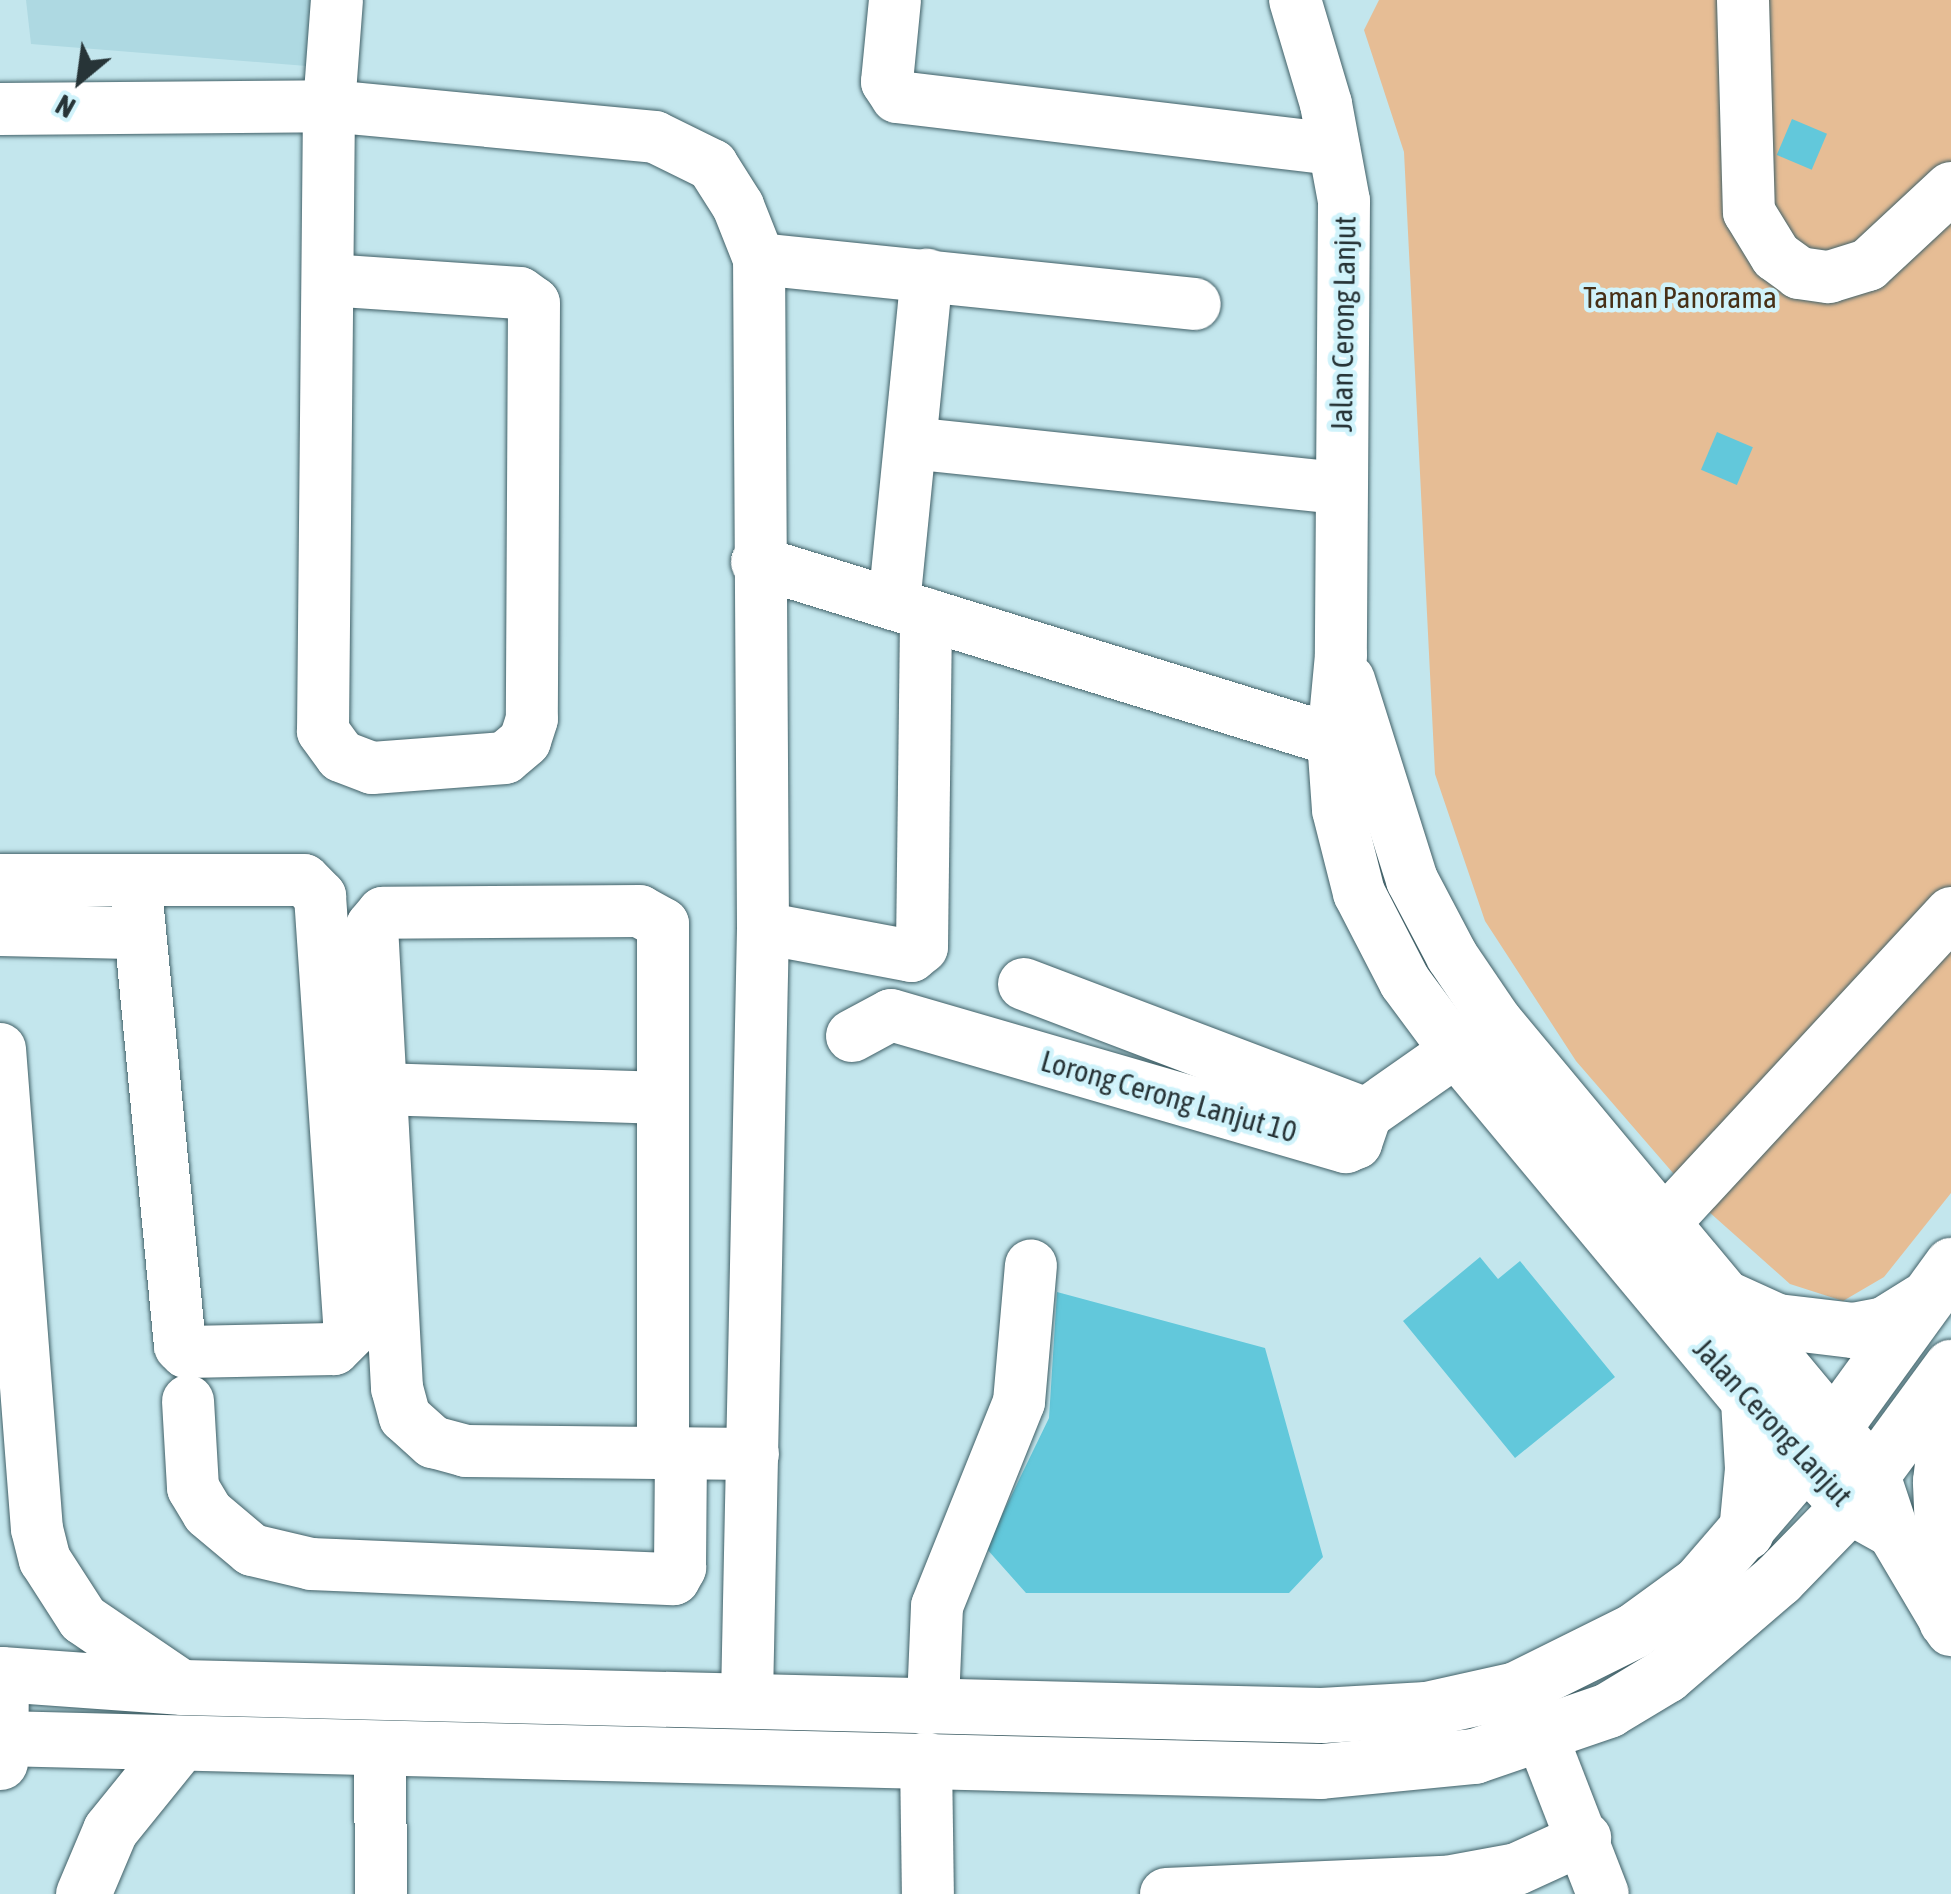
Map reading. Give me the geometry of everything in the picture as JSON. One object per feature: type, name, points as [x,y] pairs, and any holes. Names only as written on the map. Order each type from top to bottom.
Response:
[{"type":"main road","points":[[1724,1298],[1777,1321],[1853,1330],[1884,1324],[1938,1282]]},
{"type":"main road","points":[[0,1762],[1,1661],[183,1687],[933,1702],[1320,1715],[1426,1709],[1516,1688],[1633,1631],[1699,1583],[1818,1446],[1938,1282]]},
{"type":"main road","points":[[1,1738],[178,1746],[926,1758],[1321,1771],[1474,1756],[1542,1737],[1608,1710],[1666,1674],[1871,1505],[1951,1367]]},
{"type":"main road","points":[[1949,1626],[1940,1481],[1951,1388]]},
{"type":"main road","points":[[1746,1532],[1748,1401]]},
{"type":"main road","points":[[83,1894],[110,1830],[178,1746]]},
{"type":"street","points":[[328,280],[520,293],[534,303],[532,720],[526,741],[506,758],[372,768],[341,756],[323,731],[329,106],[337,0]]},
{"type":"street","points":[[895,0],[887,82],[897,98],[1334,150]]},
{"type":"street","name":"Jalan Cerong Lanjut","points":[[1295,0],[1344,201],[1341,655],[1333,740],[1338,810],[1360,894],[1405,982],[1456,1050],[1748,1401],[1818,1446]]},
{"type":"street","points":[[1743,0],[1749,212],[1776,256],[1799,273],[1829,277],[1868,265],[1951,188]]},
{"type":"street","points":[[0,109],[329,106],[655,137],[712,165],[738,206],[758,259],[763,928],[747,1698]]},
{"type":"street","points":[[758,259],[1195,304]]},
{"type":"street","points":[[763,928],[910,956],[922,947],[910,610],[911,443],[927,275]]},
{"type":"street","points":[[911,443],[1340,488]]},
{"type":"street","points":[[758,562],[1333,740]]},
{"type":"street","name":"Jalan Cerong Lanjut","points":[[1341,655],[1412,880],[1452,956],[1496,1020],[1724,1298],[1818,1446],[1871,1505],[1949,1626]]},
{"type":"street","points":[[0,880],[135,880],[304,880],[320,896],[350,1333],[334,1350],[186,1352],[180,1346],[137,933],[135,880]]},
{"type":"street","points":[[188,1402],[193,1488],[208,1513],[252,1550],[311,1564],[674,1579],[680,1568],[672,1453],[663,924],[640,911],[383,913],[374,918],[397,1388],[405,1417],[433,1442],[466,1450],[672,1453],[753,1454]]},
{"type":"street","points":[[1665,1222],[1951,913]]},
{"type":"street","points":[[0,930],[137,933]]},
{"type":"street","points":[[1024,984],[1366,1114]]},
{"type":"street","name":"Lorong Cerong Lanjut 10","points":[[852,1036],[891,1015],[1346,1147],[1356,1144],[1366,1114],[1456,1050]]},
{"type":"street","points":[[0,1049],[37,1529],[45,1560],[83,1620],[183,1687]]},
{"type":"street","points":[[381,1090],[663,1098]]},
{"type":"street","points":[[933,1702],[937,1606],[1019,1402],[1030,1266]]},
{"type":"street","points":[[1542,1737],[1604,1894]]},
{"type":"street","points":[[380,1750],[381,1894]]},
{"type":"street","points":[[926,1758],[928,1894]]},
{"type":"street","points":[[1166,1894],[1446,1882],[1516,1869],[1585,1838]]},
{"type":"shaded area","points":[[26,0],[336,0],[331,68],[31,44]]},
{"type":"green space","name":"Taman Panorama","points":[[1379,0],[1951,0],[1951,1193],[1884,1277],[1843,1301],[1790,1284],[1699,1203],[1576,1061],[1485,921],[1435,774],[1404,152],[1364,30]]},
{"type":"building","points":[[1792,119],[1827,134],[1812,170],[1777,155]]},
{"type":"building","points":[[1717,432],[1753,447],[1737,485],[1701,470]]},
{"type":"building","points":[[1480,1257],[1498,1279],[1520,1261],[1615,1377],[1515,1458],[1403,1321]]},
{"type":"building","points":[[1057,1292],[1265,1348],[1323,1557],[1289,1593],[1026,1593],[986,1548],[1049,1418]]}]
